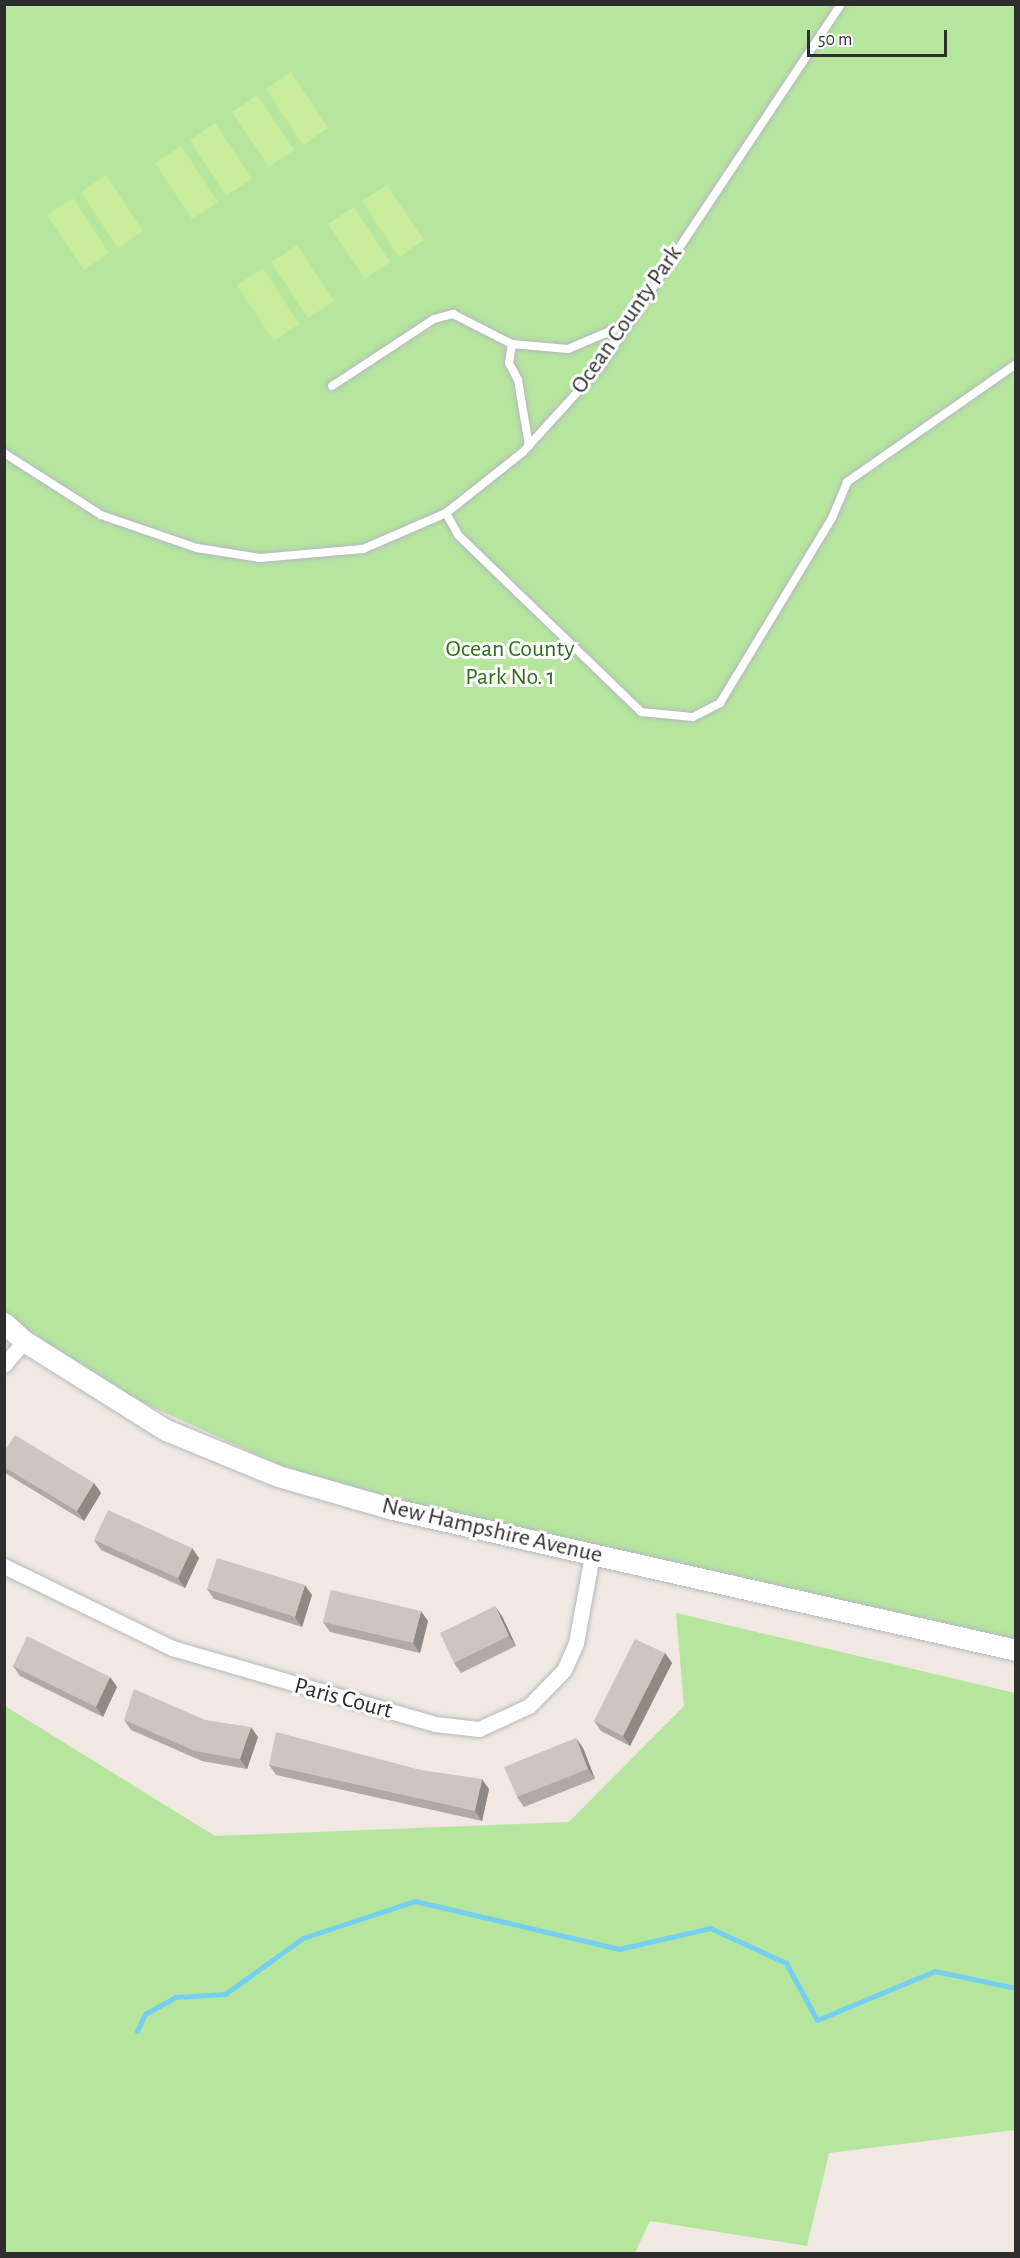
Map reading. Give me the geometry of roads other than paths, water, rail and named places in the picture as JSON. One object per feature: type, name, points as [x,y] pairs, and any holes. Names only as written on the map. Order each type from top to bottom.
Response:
[{"type":"main road","name":"New Hampshire Avenue","points":[[4,1323],[24,1341],[166,1430],[230,1458],[393,1509],[1016,1650]]},
{"type":"street","points":[[4,1365],[24,1341]]},
{"type":"street","name":"Paris Court","points":[[4,1566],[172,1648],[424,1721],[479,1729],[530,1706],[564,1670],[576,1643],[592,1555]]},
{"type":"lane","name":"Ocean County Park","points":[[4,453],[101,515],[197,548],[260,558],[363,549],[447,513],[529,447],[600,367],[841,4]]},
{"type":"lane","points":[[332,386],[434,319],[453,315],[512,344],[568,349],[628,323]]},
{"type":"lane","points":[[512,344],[509,363],[518,380],[529,447]]},
{"type":"lane","points":[[447,513],[458,535],[641,712],[693,717],[720,703],[832,518],[847,482],[1016,364]]},
{"type":"waterway","points":[[137,2031],[145,2014],[176,1997],[225,1994],[303,1938],[415,1901],[619,1949],[710,1928],[786,1963],[817,2020],[935,1971],[1016,1988]]},
{"type":"park label","name":"Ocean County Park No. 1","points":[[510,664]]}]
